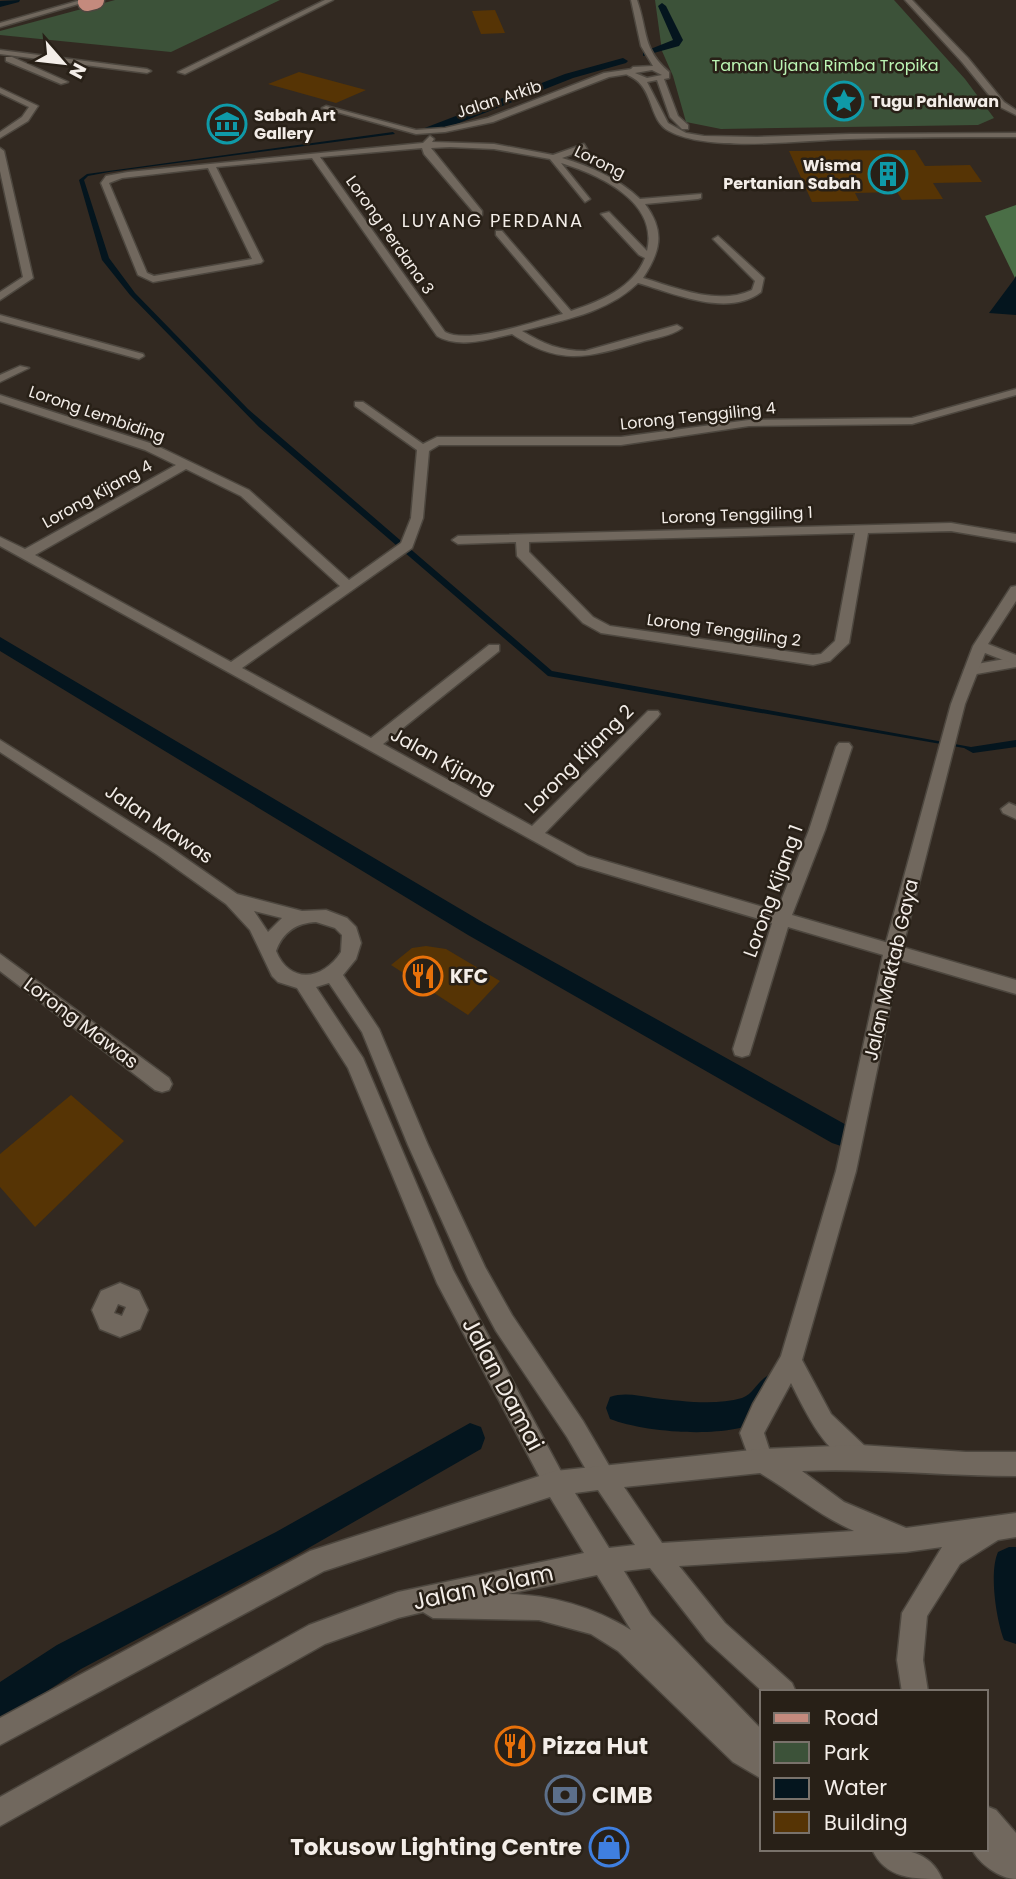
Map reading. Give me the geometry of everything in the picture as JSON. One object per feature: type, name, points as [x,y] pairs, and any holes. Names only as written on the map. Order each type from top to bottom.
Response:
[{"type":"street","points":[[37,15],[74,0]]},
{"type":"street","points":[[182,72],[330,0]]},
{"type":"street","points":[[634,0],[644,50],[661,74],[677,122],[683,126],[702,132],[784,132],[1011,123]]},
{"type":"street","points":[[635,72],[650,91],[666,125],[674,132],[693,136],[746,139],[1016,134],[1001,104],[965,60],[908,0]]},
{"type":"street","points":[[0,25],[90,1]]},
{"type":"street","points":[[0,53],[148,71]]},
{"type":"street","points":[[0,53],[64,82]]},
{"type":"street","name":"Jalan Arkib","points":[[326,108],[416,132],[471,128],[597,80],[635,72],[661,74]]},
{"type":"street","points":[[0,136],[25,119],[34,106],[1,92]]},
{"type":"street","points":[[1001,104],[1016,113]]},
{"type":"street","points":[[470,144],[471,128]]},
{"type":"street","points":[[458,144],[471,128]]},
{"type":"street","points":[[471,128],[430,139],[426,145],[427,152],[479,213]]},
{"type":"street","name":"Lorong","points":[[211,164],[257,263],[153,279],[143,275],[106,183],[109,178],[211,164],[426,145],[470,144],[553,158],[600,176],[639,202],[652,222],[655,233],[652,257]]},
{"type":"street","points":[[584,147],[553,158],[585,199]]},
{"type":"street","points":[[0,151],[28,278],[0,297]]},
{"type":"street","name":"Lorong Perdana 3","points":[[314,155],[441,334],[450,339],[460,339],[514,330]]},
{"type":"street","points":[[639,202],[698,196]]},
{"type":"street","points":[[514,330],[589,310],[615,297],[635,279],[652,257],[642,253],[606,214]]},
{"type":"street","points":[[499,233],[570,316]]},
{"type":"street","points":[[635,279],[723,302],[744,300],[757,292],[760,280],[718,239]]},
{"type":"street","points":[[0,318],[139,356]]},
{"type":"street","points":[[514,330],[542,349],[574,355],[677,328]]},
{"type":"street","points":[[0,379],[24,368]]},
{"type":"street","name":"Lorong Tenggiling 4","points":[[423,449],[437,441],[621,442],[749,423],[912,421],[1016,392]]},
{"type":"street","name":"Lorong Lembiding","points":[[0,398],[125,438],[244,493],[349,587]]},
{"type":"street","points":[[232,668],[407,545],[417,518],[423,449],[359,404]]},
{"type":"street","name":"Lorong Kijang 4","points":[[25,555],[186,464]]},
{"type":"street","name":"Lorong Tenggiling 1","points":[[458,540],[951,527],[1016,538]]},
{"type":"street","name":"Lorong Tenggiling 2","points":[[523,540],[522,553],[588,620],[606,630],[813,660],[825,658],[842,643],[862,528]]},
{"type":"street","name":"Jalan Kijang","points":[[0,541],[583,860],[1016,987]]},
{"type":"street","name":"Jalan Maktab Gaya","points":[[761,1461],[752,1433],[761,1412],[792,1361],[846,1171],[893,950],[958,704],[980,646],[1016,590]]},
{"type":"street","points":[[980,646],[1016,661]]},
{"type":"street","points":[[373,744],[494,648]]},
{"type":"street","points":[[971,670],[1016,661]]},
{"type":"street","name":"Lorong Kijang 2","points":[[534,834],[653,714]]},
{"type":"street","name":"Jalan Mawas","points":[[0,745],[162,850],[232,899],[302,917]]},
{"type":"street","name":"Lorong Kijang 1","points":[[742,1049],[782,920],[817,830],[844,747]]},
{"type":"street","points":[[232,899],[256,925],[273,968],[281,975],[303,982],[333,975],[342,968],[352,949],[348,930],[328,918],[302,917],[282,926],[275,933],[268,950]]},
{"type":"street","name":"Lorong Mawas","points":[[0,961],[162,1084]]},
{"type":"street","name":"Jalan Damai","points":[[333,975],[370,1028],[418,1145],[477,1274],[504,1323],[575,1429],[603,1477],[716,1632],[781,1690]]},
{"type":"street","name":"Jalan Damai","points":[[303,982],[356,1064],[445,1276],[555,1483],[642,1624],[760,1747]]},
{"type":"street","points":[[792,1361],[822,1422],[860,1457]]},
{"type":"street","points":[[0,1732],[319,1560],[555,1483],[761,1461],[860,1457],[967,1464],[1016,1464]]},
{"type":"street","points":[[761,1461],[801,1484],[836,1511],[906,1540]]},
{"type":"street","points":[[915,1690],[910,1660],[915,1613],[951,1555],[1007,1525]]},
{"type":"street","name":"Jalan Kolam","points":[[0,1812],[318,1634],[398,1605],[603,1561],[659,1555],[906,1540],[1007,1525]]},
{"type":"street","points":[[398,1605],[539,1607],[596,1623],[627,1642],[742,1753],[760,1765]]},
{"type":"street","points":[[988,1822],[1016,1854]]},
{"type":"street","points":[[988,1850],[1016,1868]]},
{"type":"street","points":[[889,1851],[928,1879]]},
{"type":"green space","points":[[115,0],[280,0],[171,52],[0,35],[0,31]]},
{"type":"green space","name":"Taman Ujana Rimba Tropika","points":[[655,0],[894,0],[965,79],[994,118],[978,125],[721,129],[686,122],[673,76],[662,51]]},
{"type":"green space","points":[[1016,205],[1016,276],[1015,278],[985,216]]},
{"type":"water","points":[[393,132],[395,134],[109,172],[88,176],[84,180],[109,258],[135,293],[248,409],[552,671],[971,747],[1016,740],[1016,747],[973,753],[964,748],[548,676],[259,427],[130,295],[102,260],[79,180],[87,174]]},
{"type":"water","points":[[1016,276],[1016,315],[989,313],[1015,278]]},
{"type":"building","points":[[495,10],[505,33],[481,34],[472,11]]},
{"type":"building","points":[[299,72],[366,90],[336,103],[268,84]]},
{"type":"building","name":"Wisma Pertanian Sabah","points":[[915,150],[925,166],[970,165],[982,182],[933,183],[943,199],[902,200],[897,192],[855,193],[859,201],[812,202],[789,151]]},
{"type":"building","points":[[426,946],[446,949],[500,981],[468,1015],[391,965],[412,948]]},
{"type":"building","points":[[71,1095],[124,1141],[35,1227],[0,1187],[0,1154]]},
{"type":"waterway","points":[[0,4],[16,0]]},
{"type":"waterway","points":[[662,6],[673,30]]},
{"type":"waterway","points":[[646,54],[676,44],[678,40],[674,33]]},
{"type":"waterway","points":[[427,129],[450,123],[569,76],[623,61]]},
{"type":"waterway","points":[[0,643],[476,929],[841,1135]]},
{"type":"waterway","points":[[621,1408],[688,1416],[740,1413],[755,1408],[771,1389]]},
{"type":"waterway","points":[[0,1702],[69,1657],[287,1543],[470,1438]]},
{"type":"waterway","points":[[1016,1563],[1009,1563],[1016,1628]]},
{"type":"place","name":"Tugu Pahlawan","points":[[844,101]]},
{"type":"place","name":"Sabah Art Gallery","points":[[227,124]]},
{"type":"place","name":"Wisma Pertanian Sabah","points":[[888,174]]},
{"type":"place","name":"KFC","points":[[423,976]]},
{"type":"place","name":"Pizza Hut","points":[[515,1746]]},
{"type":"place","name":"CIMB","points":[[565,1795]]},
{"type":"place","name":"Tokusow Lighting Centre","points":[[609,1847]]},
{"type":"district","name":"LUYANG PERDANA","points":[[493,220]]}]
